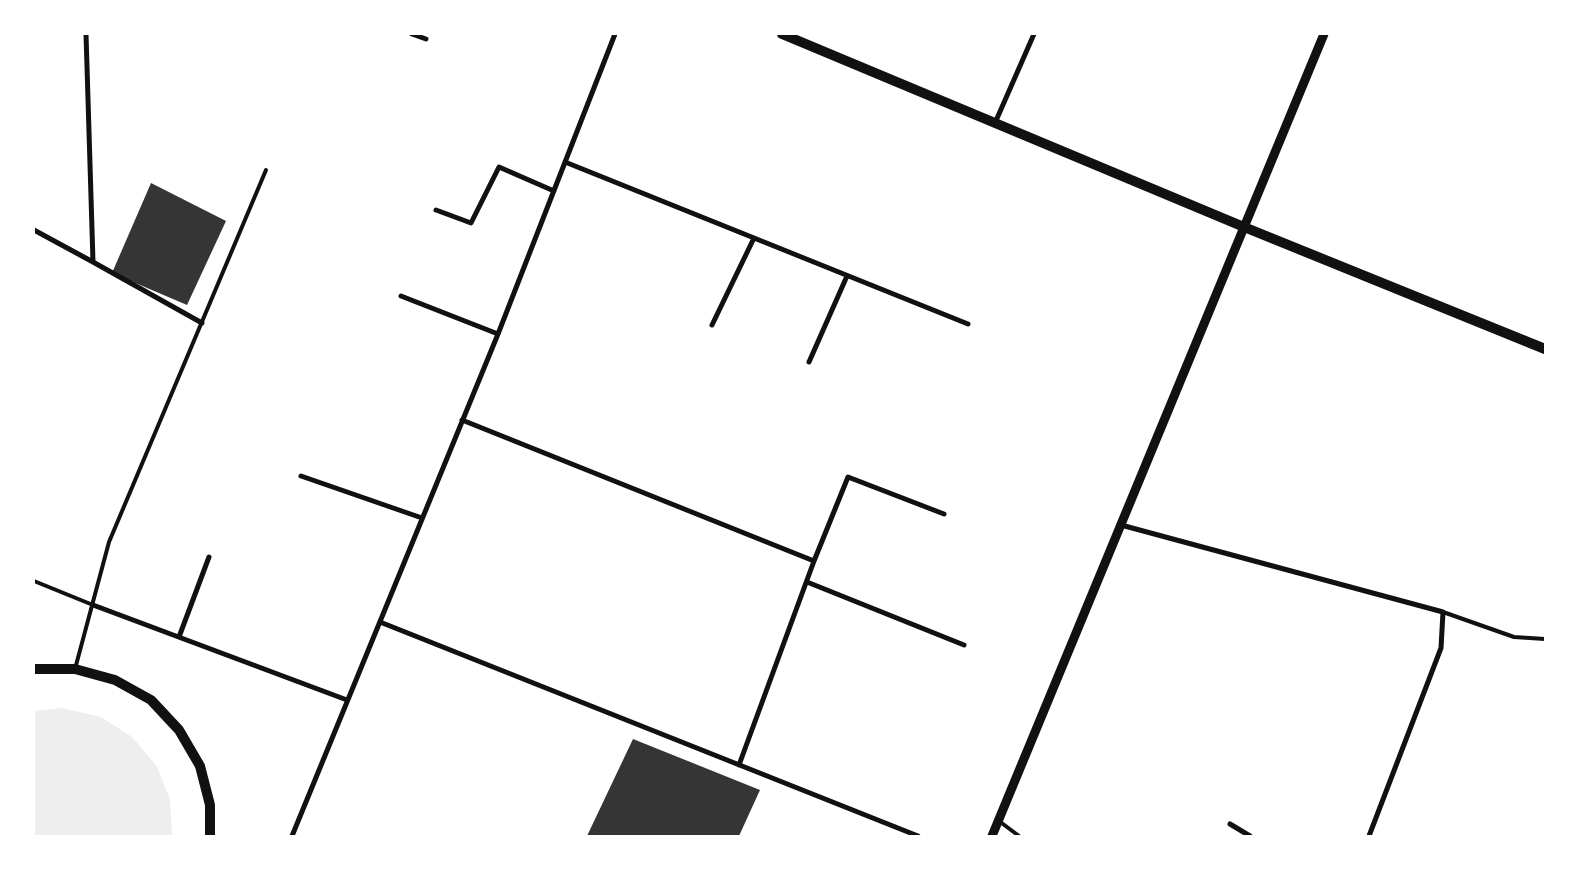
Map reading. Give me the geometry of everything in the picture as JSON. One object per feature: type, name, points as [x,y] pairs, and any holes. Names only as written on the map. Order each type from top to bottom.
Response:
[{"type":"main road","points":[[782,34],[1244,227],[1545,349]]},
{"type":"main road","points":[[34,669],[75,669],[115,680],[151,700],[179,730],[200,766],[210,805],[210,836]]},
{"type":"street","points":[[86,34],[93,262]]},
{"type":"street","points":[[412,34],[426,39]]},
{"type":"street","points":[[292,836],[498,334],[615,34]]},
{"type":"street","points":[[995,123],[1034,34]]},
{"type":"street","points":[[992,836],[1324,34]]},
{"type":"street","points":[[565,162],[968,324]]},
{"type":"street","points":[[436,210],[471,223],[499,167],[554,190]]},
{"type":"street","points":[[34,230],[202,322]]},
{"type":"street","points":[[712,325],[754,238]]},
{"type":"street","points":[[809,362],[847,276]]},
{"type":"street","points":[[401,296],[498,334]]},
{"type":"street","points":[[462,420],[814,561]]},
{"type":"street","points":[[301,476],[422,518]]},
{"type":"street","points":[[739,765],[814,561],[848,477],[944,514]]},
{"type":"street","points":[[1121,525],[1443,612],[1441,648],[1369,836]]},
{"type":"street","points":[[179,637],[209,556]]},
{"type":"street","points":[[807,582],[964,645]]},
{"type":"street","points":[[92,605],[348,700]]},
{"type":"street","points":[[380,622],[918,836]]},
{"type":"street","points":[[1230,824],[1250,836]]},
{"type":"lane","points":[[75,669],[109,542],[266,170]]},
{"type":"lane","points":[[34,581],[92,605]]},
{"type":"lane","points":[[1443,612],[1514,637],[1545,639]]},
{"type":"lane","points":[[998,821],[1019,836]]},
{"type":"shaded area","points":[[62,708],[101,717],[132,737],[156,765],[170,799],[172,836],[34,836],[34,711]]},
{"type":"building","points":[[151,183],[226,221],[187,305],[112,273]]},
{"type":"building","points":[[633,739],[760,790],[739,836],[587,836]]}]
